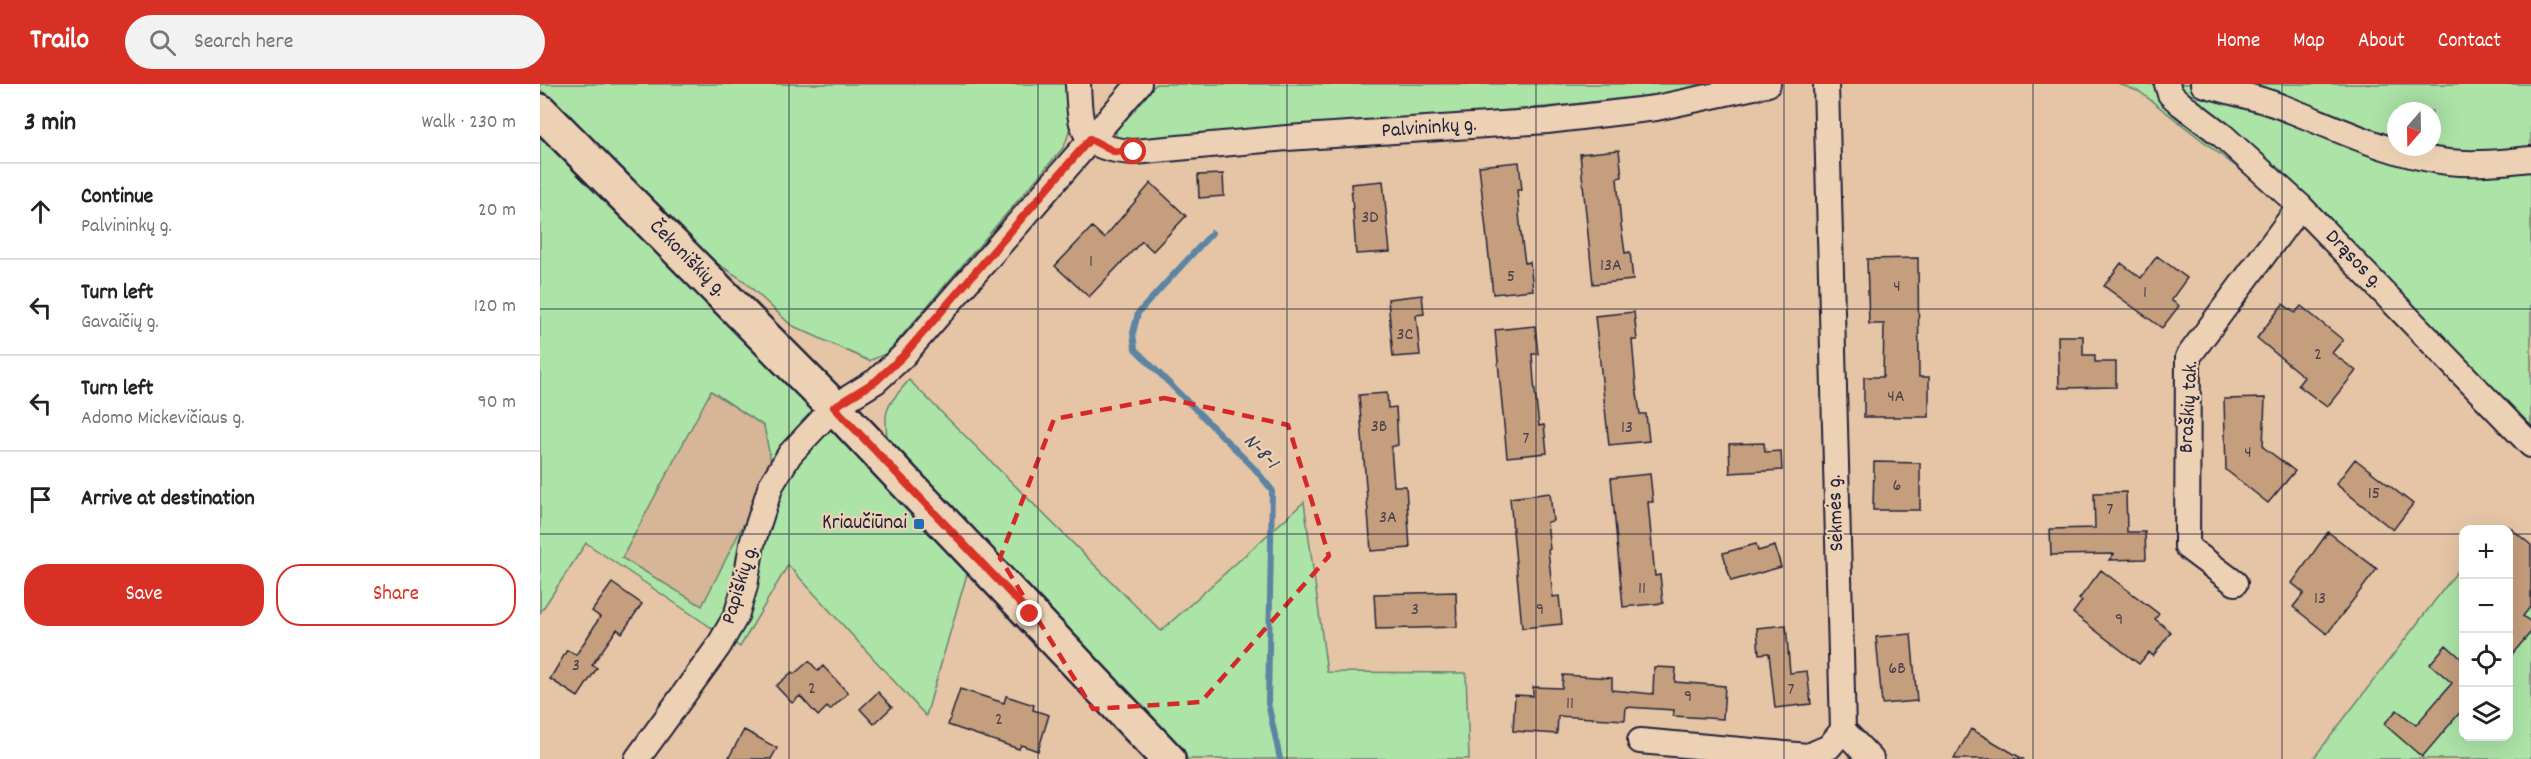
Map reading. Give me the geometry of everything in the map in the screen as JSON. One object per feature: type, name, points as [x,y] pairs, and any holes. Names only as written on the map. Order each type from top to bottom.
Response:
[{"type":"main road","name":"Čekoniškių g.","points":[[540,111],[834,407],[1168,759]]},
{"type":"street","points":[[1078,84],[1079,118],[1082,128],[1090,139]]},
{"type":"street","name":"Papiškių g.","points":[[637,759],[718,647],[736,616],[745,586],[753,544],[771,485],[790,454],[834,407],[876,381],[903,356],[1139,84]]},
{"type":"street","name":"Palvininkų g.","points":[[1090,139],[1113,151],[1134,152],[1287,138],[1547,121],[1656,108],[1768,84]]},
{"type":"street","name":"Sėkmės g.","points":[[1826,84],[1843,730]]},
{"type":"street","name":"Drąsos g.","points":[[2167,84],[2170,94],[2223,136],[2300,206],[2531,445]]},
{"type":"street","points":[[2203,84],[2272,104],[2382,146],[2423,158],[2450,163],[2531,159]]},
{"type":"street","name":"Braškių tak.","points":[[2235,584],[2187,547],[2188,357],[2300,206]]},
{"type":"street","points":[[1640,741],[1808,756],[1829,747],[1843,730],[1871,759]]},
{"type":"highlighted area","points":[[1164,398],[1288,425],[1329,556],[1201,702],[1093,709],[1000,558],[1054,419]]},
{"type":"shaded area","points":[[712,390],[764,426],[772,469],[702,607],[622,558]]},
{"type":"green space","points":[[540,84],[1068,84],[1070,125],[1063,148],[887,353],[869,361],[791,325],[743,280],[715,262],[540,89]]},
{"type":"green space","points":[[1156,84],[1721,84],[1687,91],[1557,106],[1127,144],[1116,138],[1116,129]]},
{"type":"green space","points":[[2119,84],[2531,84],[2531,452],[2284,204],[2140,92]]},
{"type":"green space","points":[[540,134],[969,567],[926,716],[788,565],[740,647],[586,543],[540,613]],"holes":[[[711,391],[764,426],[772,468],[702,606],[622,558]]]},
{"type":"green space","points":[[909,380],[1161,631],[1304,502],[1327,672],[1466,673],[1469,759],[1181,759],[888,446],[886,416],[888,409],[890,403]]},
{"type":"green space","points":[[2513,561],[2531,577],[2531,759],[2313,759],[2459,569],[2459,741],[2513,741]]},
{"type":"building","points":[[1619,150],[1622,177],[1617,178],[1621,225],[1625,253],[1630,252],[1633,280],[1593,284],[1580,154]]},
{"type":"building","points":[[1519,162],[1522,190],[1517,190],[1521,235],[1525,263],[1530,262],[1533,290],[1493,294],[1479,166]]},
{"type":"building","points":[[1223,174],[1224,196],[1199,198],[1198,175]]},
{"type":"building","points":[[1383,181],[1390,252],[1356,254],[1351,184]]},
{"type":"building","points":[[1151,183],[1186,216],[1153,251],[1142,241],[1089,297],[1055,266],[1092,227],[1104,238]]},
{"type":"building","points":[[2157,256],[2187,278],[2171,300],[2179,306],[2162,328],[2104,286],[2121,263],[2141,278]]},
{"type":"building","points":[[1918,258],[1919,377],[1929,377],[1929,417],[1864,417],[1864,377],[1883,377],[1884,324],[1869,324],[1867,259]]},
{"type":"building","points":[[1422,295],[1424,314],[1416,315],[1420,355],[1393,357],[1388,299]]},
{"type":"building","points":[[2283,304],[2295,313],[2301,306],[2343,340],[2332,353],[2356,371],[2327,407],[2298,385],[2304,377],[2257,338]]},
{"type":"building","points":[[1634,312],[1637,340],[1632,340],[1636,386],[1640,414],[1646,414],[1649,441],[1609,445],[1595,316]]},
{"type":"building","points":[[1535,326],[1538,354],[1532,354],[1534,382],[1539,426],[1544,425],[1547,453],[1507,457],[1495,330]]},
{"type":"building","points":[[2058,336],[2083,336],[2083,355],[2095,355],[2095,362],[2116,362],[2116,387],[2059,388]]},
{"type":"building","points":[[1387,393],[1388,408],[1396,407],[1398,445],[1391,447],[1394,486],[1406,486],[1410,548],[1371,551],[1359,395]]},
{"type":"building","points":[[2265,398],[2263,447],[2295,471],[2268,503],[2226,470],[2224,399]]},
{"type":"building","points":[[1764,443],[1765,452],[1781,451],[1782,470],[1730,473],[1729,444]]},
{"type":"building","points":[[2355,459],[2413,504],[2393,530],[2336,484]]},
{"type":"building","points":[[1874,462],[1920,463],[1920,510],[1873,510]]},
{"type":"building","points":[[1650,474],[1653,502],[1648,502],[1655,576],[1660,575],[1663,603],[1623,607],[1611,478]]},
{"type":"building","points":[[2126,492],[2127,532],[2145,532],[2146,559],[2109,560],[2114,554],[2051,555],[2050,529],[2095,528],[2094,493]]},
{"type":"building","points":[[1550,493],[1553,521],[1547,522],[1550,549],[1548,550],[1553,597],[1559,596],[1562,624],[1522,628],[1510,498]]},
{"type":"building","points":[[2513,530],[2531,545],[2531,606],[2523,616],[2531,622],[2531,632],[2513,653]]},
{"type":"building","points":[[2328,532],[2377,569],[2327,634],[2293,607],[2304,593],[2292,583]]},
{"type":"building","points":[[1756,544],[1758,551],[1775,546],[1781,567],[1731,581],[1723,553]]},
{"type":"building","points":[[2101,570],[2159,614],[2155,619],[2171,632],[2153,656],[2149,652],[2139,664],[2073,613],[2082,601],[2079,599]]},
{"type":"building","points":[[612,583],[642,604],[622,633],[617,629],[592,665],[597,668],[578,697],[550,679],[567,650],[576,655],[587,638],[600,617],[592,611]]},
{"type":"building","points":[[1456,592],[1457,627],[1376,629],[1374,594]]},
{"type":"building","points":[[1786,625],[1790,673],[1807,671],[1811,704],[1775,708],[1769,653],[1759,654],[1757,628]]},
{"type":"building","points":[[1911,634],[1917,701],[1882,704],[1876,637]]},
{"type":"building","points":[[2446,645],[2459,656],[2459,714],[2422,757],[2384,724],[2397,710],[2416,725],[2452,683],[2430,664]]},
{"type":"building","points":[[809,661],[818,671],[823,666],[848,693],[830,710],[827,707],[818,716],[800,696],[792,703],[776,686]]},
{"type":"building","points":[[1654,667],[1676,668],[1675,682],[1725,686],[1723,719],[1673,716],[1674,710],[1626,707],[1625,720],[1558,716],[1557,734],[1513,731],[1515,695],[1533,696],[1533,687],[1562,688],[1563,675],[1612,678],[1612,690],[1653,694]]},
{"type":"building","points":[[960,689],[1004,703],[1006,696],[1034,705],[1033,710],[1049,715],[1038,751],[1021,745],[1019,749],[948,725]]},
{"type":"building","points":[[878,692],[892,707],[874,724],[860,709]]},
{"type":"building","points":[[1971,729],[2023,759],[1954,759]]},
{"type":"building","points":[[744,730],[777,748],[771,759],[728,759]]},
{"type":"waterway","name":"N-8-1","points":[[1212,233],[1138,313],[1133,333],[1135,349],[1255,469],[1272,490],[1268,703],[1280,759]]},
{"type":"place","name":"Kriaučiūnai","points":[[919,524]]},
{"type":"route","points":[[1030,614],[834,407],[876,381],[903,356],[1090,139],[1113,151],[1134,152]]}]
